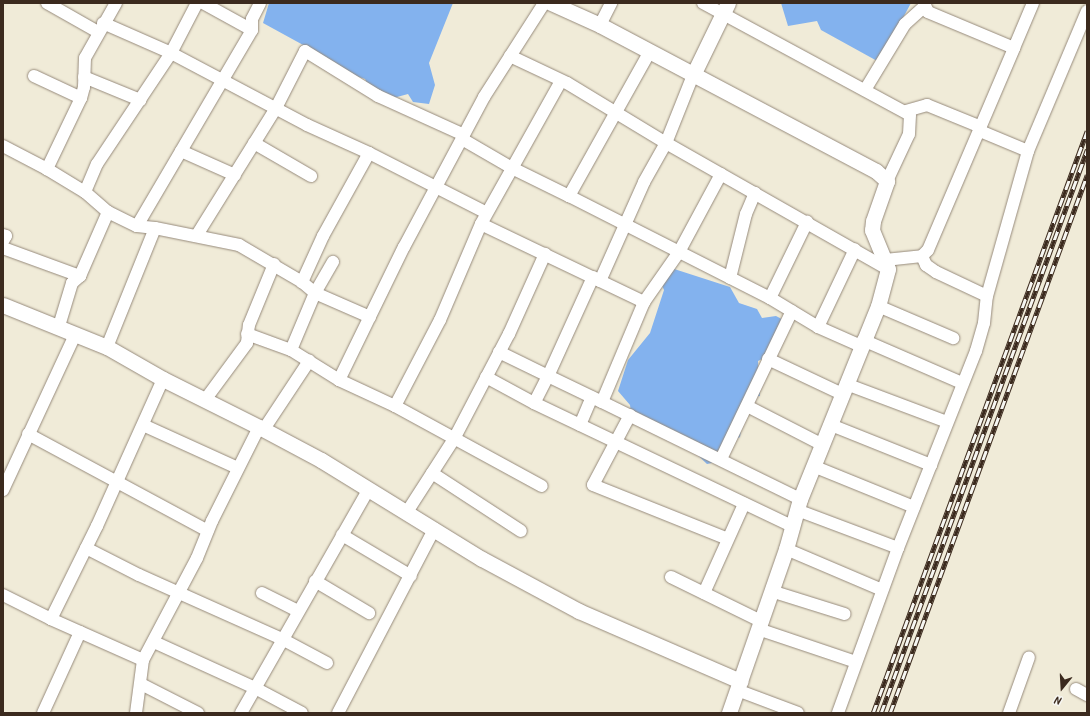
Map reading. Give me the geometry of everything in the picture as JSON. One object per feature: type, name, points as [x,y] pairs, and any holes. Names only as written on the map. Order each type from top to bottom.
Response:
[{"type":"street","points":[[47,3],[101,27],[171,53],[276,108],[487,213]]},
{"type":"street","points":[[47,169],[81,98],[84,63],[101,27],[116,3]]},
{"type":"street","points":[[85,192],[97,164],[171,53],[197,3]]},
{"type":"street","points":[[203,3],[252,30]]},
{"type":"street","points":[[136,226],[252,30],[252,19],[260,3]]},
{"type":"street","points":[[339,380],[436,187],[463,137],[510,56],[544,3]]},
{"type":"street","points":[[551,3],[600,25],[649,53],[876,171],[886,181]]},
{"type":"street","points":[[600,25],[611,3]]},
{"type":"street","points":[[703,3],[725,8],[865,90],[906,111],[910,115],[911,126],[886,181],[875,212],[872,230],[886,264],[878,306],[798,504],[786,549],[729,713]]},
{"type":"street","points":[[510,56],[561,81],[617,112],[666,143],[720,174],[855,249],[886,264],[922,256],[937,232],[1033,3]]},
{"type":"street","points":[[865,90],[905,24],[924,5],[928,12],[1014,48]]},
{"type":"street","points":[[534,403],[666,143],[693,75],[725,8]]},
{"type":"street","points":[[838,713],[898,548],[962,383],[976,351],[984,323],[987,296],[1028,151],[1087,11]]},
{"type":"street","points":[[197,235],[276,108],[306,51],[378,96],[463,137],[512,168],[770,298],[818,327],[962,383]]},
{"type":"street","points":[[569,196],[649,53]]},
{"type":"street","points":[[34,76],[81,98]]},
{"type":"street","points":[[84,77],[140,100]]},
{"type":"street","points":[[395,406],[440,320],[481,224],[561,81]]},
{"type":"street","points":[[906,111],[927,105],[1028,151]]},
{"type":"street","points":[[254,143],[311,176]]},
{"type":"street","points":[[3,146],[47,169],[85,192],[108,212],[136,226],[197,235],[239,245],[274,264],[302,282],[315,294],[370,317]]},
{"type":"street","points":[[181,151],[234,175]]},
{"type":"street","points":[[302,282],[323,236],[369,153]]},
{"type":"street","points":[[580,425],[597,400],[644,302],[679,252],[720,174]]},
{"type":"street","points":[[730,278],[744,219],[755,193]]},
{"type":"street","points":[[59,326],[72,284],[80,276],[108,212]]},
{"type":"street","points":[[770,298],[807,222]]},
{"type":"street","points":[[481,224],[644,302]]},
{"type":"street","points":[[107,347],[155,228]]},
{"type":"street","points":[[3,235],[6,236],[3,241]]},
{"type":"street","points":[[3,248],[80,276]]},
{"type":"street","points":[[818,327],[855,249]]},
{"type":"street","points":[[407,512],[454,439],[499,352],[545,254]]},
{"type":"street","points":[[922,256],[930,268],[987,296]]},
{"type":"street","points":[[291,350],[315,294],[333,262]]},
{"type":"street","points":[[205,400],[242,351],[274,264]]},
{"type":"street","points":[[3,306],[59,326],[75,335],[107,347],[163,379],[262,428],[369,489],[482,559],[579,610],[798,713]]},
{"type":"street","points":[[878,306],[953,338]]},
{"type":"street","points":[[721,459],[792,311]]},
{"type":"street","points":[[247,334],[291,350],[339,380],[395,406],[542,486]]},
{"type":"street","points":[[3,490],[75,335]]},
{"type":"street","points":[[499,352],[721,459],[798,504],[898,548]]},
{"type":"street","points":[[768,359],[844,389],[947,422]]},
{"type":"street","points":[[136,713],[141,684],[140,672],[143,660],[154,642],[179,592],[238,468],[262,428],[309,361]]},
{"type":"street","points":[[486,377],[534,403],[792,526]]},
{"type":"street","points":[[51,619],[117,483],[163,379]]},
{"type":"street","points":[[747,406],[823,444]]},
{"type":"street","points":[[630,415],[594,485],[728,540]]},
{"type":"street","points":[[143,425],[238,468]]},
{"type":"street","points":[[831,425],[931,465]]},
{"type":"street","points":[[28,434],[208,531]]},
{"type":"street","points":[[813,466],[914,507]]},
{"type":"street","points":[[432,473],[520,531]]},
{"type":"street","points":[[241,713],[315,581],[369,489]]},
{"type":"street","points":[[704,593],[744,504]]},
{"type":"street","points":[[338,713],[411,576],[434,529]]},
{"type":"street","points":[[342,535],[411,576]]},
{"type":"street","points":[[86,548],[282,639],[327,663]]},
{"type":"street","points":[[786,549],[882,590]]},
{"type":"street","points":[[671,577],[704,593],[759,625],[856,662]]},
{"type":"street","points":[[315,581],[369,613]]},
{"type":"street","points":[[771,591],[845,614]]},
{"type":"street","points":[[262,593],[298,611]]},
{"type":"street","points":[[3,595],[51,619],[143,660]]},
{"type":"street","points":[[44,713],[80,632]]},
{"type":"street","points":[[154,642],[255,688],[302,713]]},
{"type":"street","points":[[1009,713],[1029,657]]},
{"type":"street","points":[[141,684],[198,713]]},
{"type":"street","points":[[1076,689],[1087,695]]},
{"type":"water","points":[[269,3],[453,3],[429,63],[435,85],[429,104],[413,102],[408,94],[386,100],[371,92],[365,79],[340,71],[336,63],[263,23]]},
{"type":"water","points":[[781,3],[911,3],[879,62],[821,30],[817,21],[788,26]]},
{"type":"water","points":[[668,267],[730,287],[739,303],[757,309],[762,318],[776,316],[791,324],[772,338],[774,353],[758,361],[760,396],[746,398],[740,437],[732,441],[726,460],[707,464],[686,444],[632,419],[630,405],[618,391],[628,360],[650,333],[664,290],[660,281]]},
{"type":"railway","points":[[873,713],[1087,131]]},
{"type":"railway","points":[[881,713],[1087,150]]},
{"type":"railway","points":[[890,713],[1087,175]]}]
